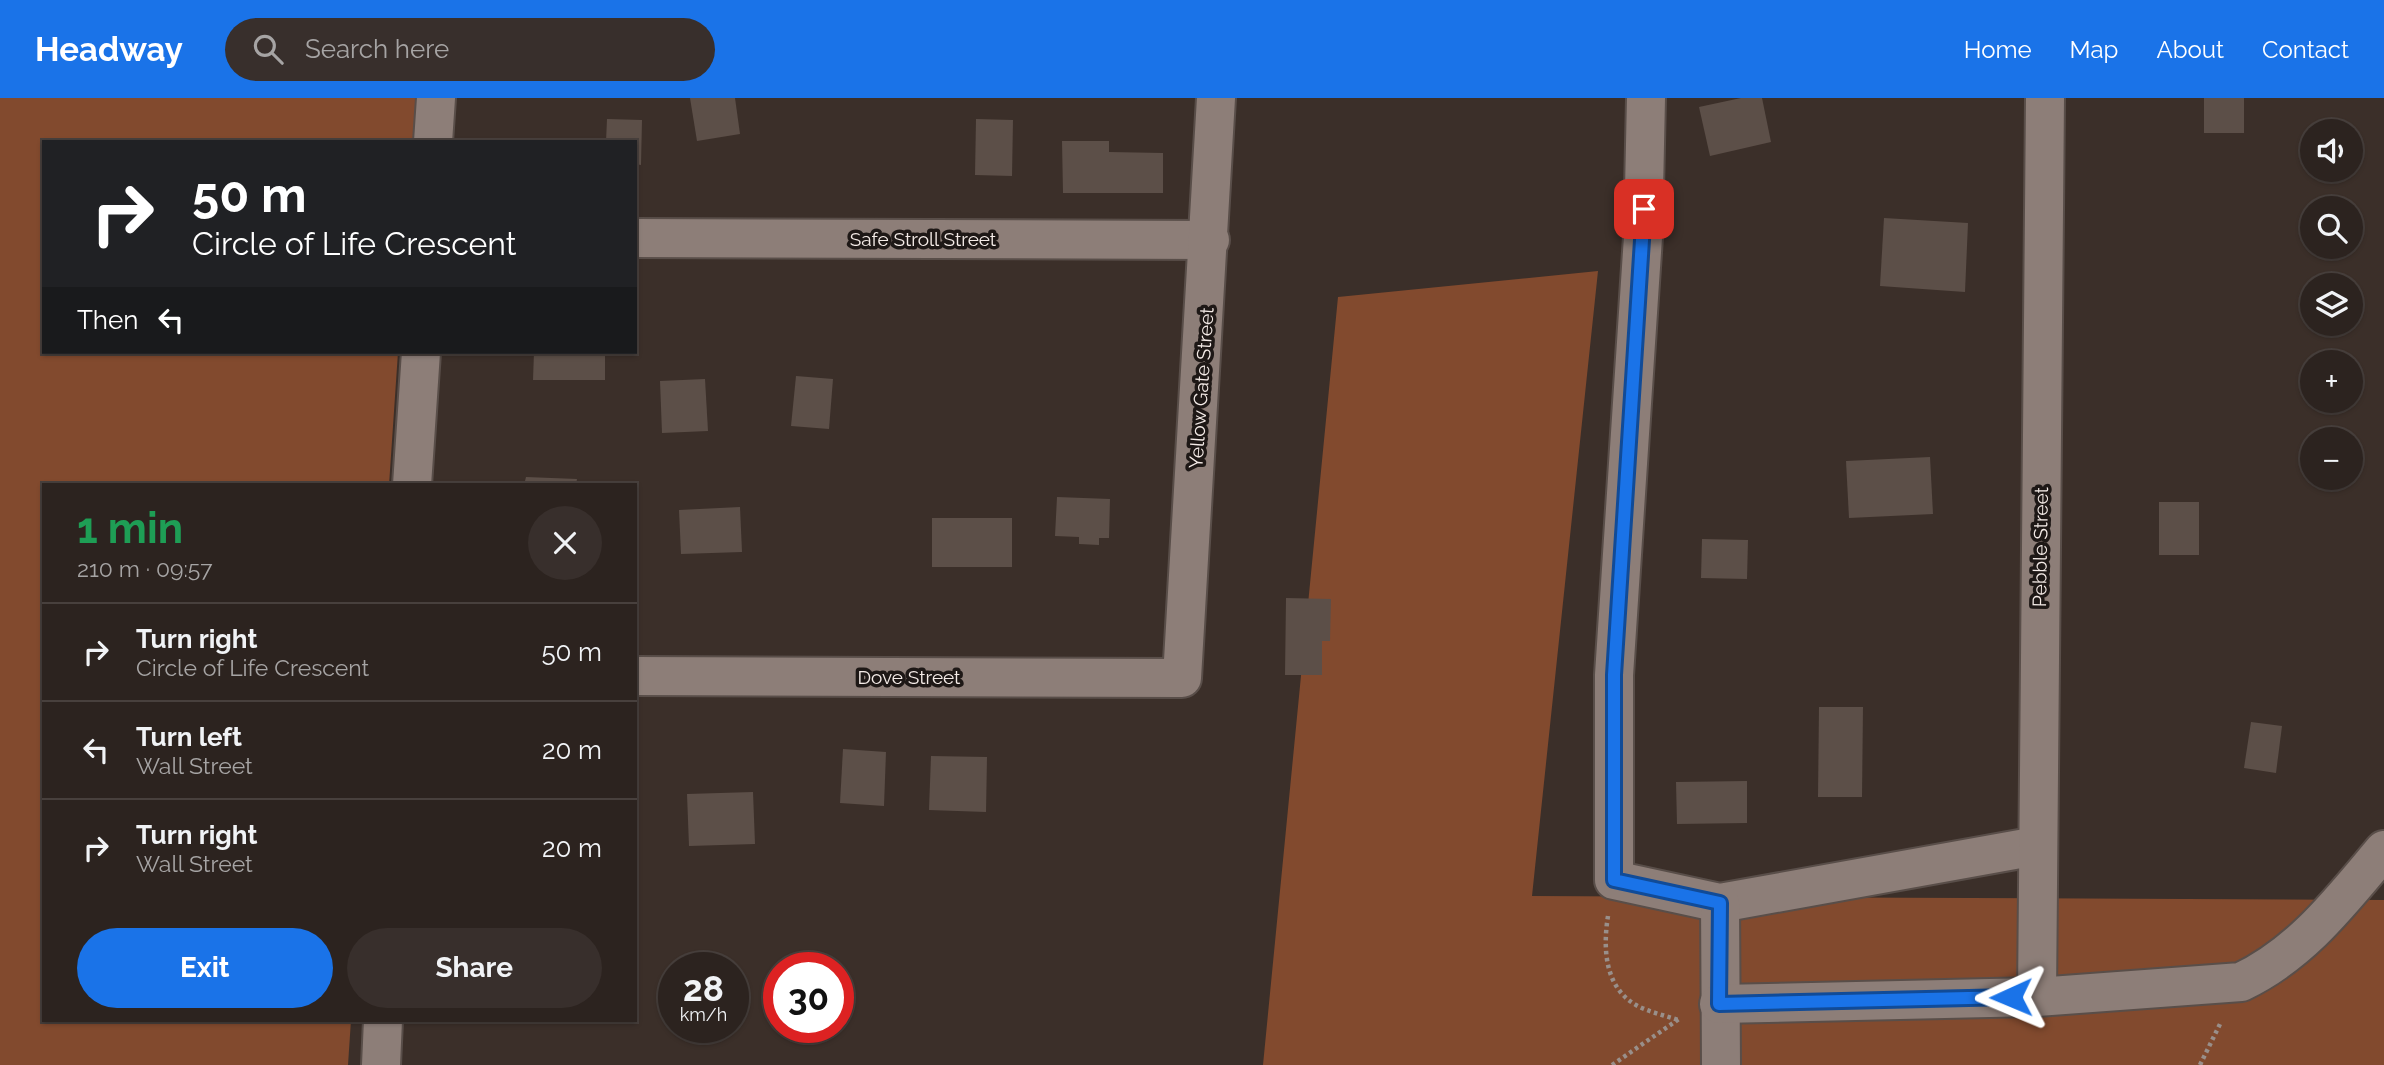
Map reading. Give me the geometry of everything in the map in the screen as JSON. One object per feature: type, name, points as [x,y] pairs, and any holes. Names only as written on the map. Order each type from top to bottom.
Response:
[{"type":"street","points":[[433,140],[436,98]]},
{"type":"street","name":"Yellow Gate Street","points":[[1182,678],[1210,240],[1216,98]]},
{"type":"street","points":[[1646,98],[1643,237],[1614,675],[1614,880],[1720,903],[2037,846]]},
{"type":"street","name":"Pebble Street","points":[[2037,997],[2045,98]]},
{"type":"street","name":"Safe Stroll Street","points":[[637,238],[1210,240]]},
{"type":"street","points":[[412,483],[421,354]]},
{"type":"street","name":"Dove Street","points":[[637,676],[1182,678]]},
{"type":"street","points":[[1719,1004],[2037,997],[2241,982],[2267,970],[2299,946],[2384,850]]},
{"type":"street","points":[[1720,903],[1721,1065]]},
{"type":"street","points":[[382,1065],[383,1022]]},
{"type":"path","points":[[1614,880],[1605,933],[1609,978],[1634,1004],[1678,1020]]},
{"type":"path","points":[[1612,1065],[1678,1020],[1719,1004]]},
{"type":"shaded area","points":[[0,98],[416,98],[413,140],[42,140],[42,354],[398,354],[389,483],[42,483],[42,1022],[351,1022],[348,1065],[0,1065]]},
{"type":"shaded area","points":[[1598,271],[1532,896],[2384,900],[2384,1065],[1263,1065],[1338,297]]},
{"type":"building","points":[[690,98],[735,98],[740,134],[697,141]]},
{"type":"building","points":[[1741,98],[1762,98],[1771,142],[1710,156],[1699,107]]},
{"type":"building","points":[[2204,98],[2244,98],[2244,133],[2204,133]]},
{"type":"building","points":[[607,119],[642,120],[641,165],[637,164],[637,140],[606,140]]},
{"type":"building","points":[[976,119],[1013,120],[1012,176],[975,175]]},
{"type":"building","points":[[1062,141],[1109,141],[1109,152],[1163,153],[1163,193],[1063,193]]},
{"type":"building","points":[[1884,218],[1968,223],[1965,292],[1880,286]]},
{"type":"building","points":[[534,354],[605,354],[605,380],[533,380]]},
{"type":"building","points":[[796,376],[833,379],[829,429],[791,426]]},
{"type":"building","points":[[705,379],[708,431],[662,433],[660,381]]},
{"type":"building","points":[[1930,457],[1933,514],[1849,518],[1846,461]]},
{"type":"building","points":[[526,477],[577,479],[576,483],[524,483]]},
{"type":"building","points":[[1057,497],[1110,499],[1109,538],[1099,538],[1099,545],[1079,544],[1079,537],[1055,536]]},
{"type":"building","points":[[2159,502],[2199,502],[2199,555],[2159,555]]},
{"type":"building","points":[[740,507],[742,552],[681,554],[679,510]]},
{"type":"building","points":[[932,518],[1012,518],[1012,567],[932,567]]},
{"type":"building","points":[[1702,539],[1748,540],[1747,579],[1701,578]]},
{"type":"building","points":[[1286,598],[1331,599],[1330,641],[1322,641],[1322,675],[1285,675]]},
{"type":"building","points":[[1819,707],[1863,707],[1862,797],[1818,797]]},
{"type":"building","points":[[2251,722],[2282,726],[2276,773],[2244,768]]},
{"type":"building","points":[[843,749],[886,752],[884,806],[840,803]]},
{"type":"building","points":[[931,756],[987,757],[986,812],[929,810]]},
{"type":"building","points":[[1747,781],[1747,823],[1677,824],[1676,782]]},
{"type":"building","points":[[753,792],[755,844],[689,846],[687,794]]},
{"type":"route","points":[[1644,209],[1614,675],[1614,880],[1720,903],[1719,1004],[2011,997]]}]
